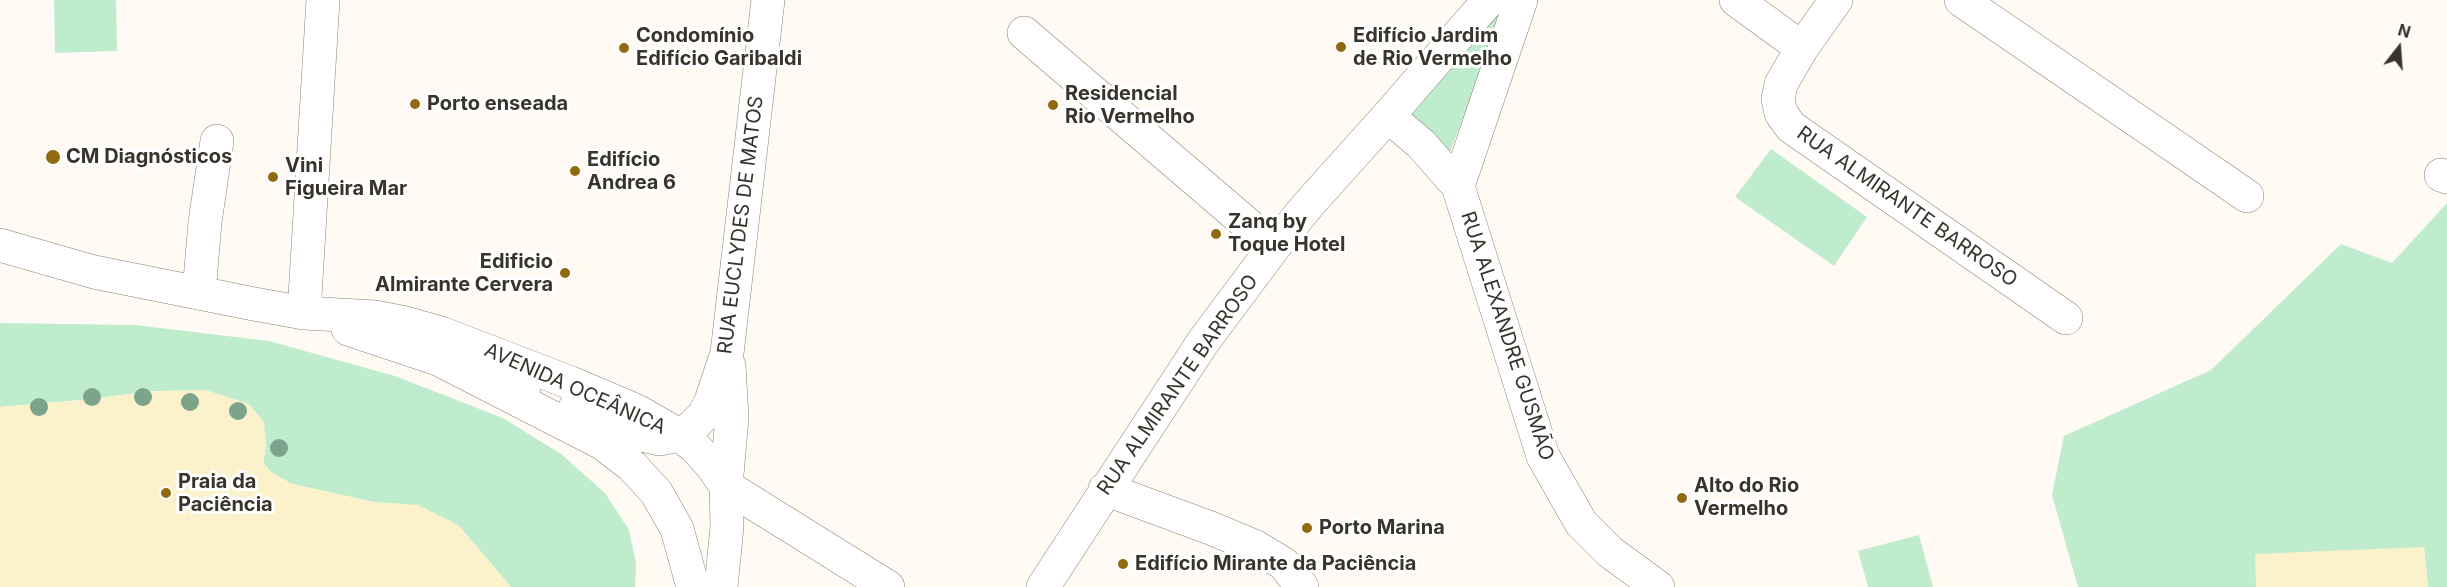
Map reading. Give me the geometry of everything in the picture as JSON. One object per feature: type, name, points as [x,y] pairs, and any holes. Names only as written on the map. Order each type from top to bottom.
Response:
[{"type":"main road","points":[[304,313],[323,0]]},
{"type":"main road","name":"RUA EUCLYDES DE MATOS","points":[[679,435],[693,427],[704,415],[717,388],[727,353],[768,0]]},
{"type":"main road","name":"RUA ALMIRANTE BARROSO","points":[[1043,587],[1203,342],[1274,247],[1308,205],[1489,0]]},
{"type":"main road","name":"RUA ALEXANDRE GUSMÃO","points":[[1458,186],[1521,0]]},
{"type":"main road","points":[[1736,0],[1802,48]]},
{"type":"main road","name":"RUA ALMIRANTE BARROSO","points":[[1836,0],[1802,48],[1781,84],[1778,99],[1781,113],[1791,126],[2066,318]]},
{"type":"main road","points":[[1961,0],[2247,196]]},
{"type":"main road","points":[[1024,33],[1274,247]]},
{"type":"main road","name":"RUA ALEXANDRE GUSMÃO","points":[[1388,116],[1421,144],[1458,186],[1543,456],[1581,523],[1610,552],[1658,587]]},
{"type":"main road","points":[[199,293],[205,222],[217,141]]},
{"type":"main road","name":"AVENIDA OCEÂNICA","points":[[0,245],[94,272],[199,293],[304,313],[375,317],[441,333],[637,411],[694,446],[726,486]]},
{"type":"main road","name":"AVENIDA OCEÂNICA","points":[[304,313],[438,359],[603,443],[632,466],[656,492],[677,529],[693,587]]},
{"type":"main road","points":[[721,587],[727,527],[726,486],[732,417],[727,353]]},
{"type":"main road","points":[[438,359],[503,379],[624,431],[659,439],[679,435]]},
{"type":"main road","points":[[726,486],[888,587]]},
{"type":"main road","points":[[1105,489],[1213,529],[1256,548],[1284,564],[1302,587]]},
{"type":"green space","points":[[54,0],[116,0],[117,51],[55,53]]},
{"type":"green space","points":[[1510,1],[1449,154],[1408,119]]},
{"type":"green space","points":[[1771,149],[1867,217],[1834,266],[1735,197]]},
{"type":"green space","points":[[2447,203],[2447,587],[2428,587],[2424,547],[2257,587],[2078,587],[2052,495],[2064,436],[2211,370],[2341,244],[2392,263]]},
{"type":"green space","points":[[0,323],[135,325],[269,341],[395,376],[503,418],[561,454],[605,493],[629,530],[636,563],[635,587],[511,587],[458,525],[418,506],[374,502],[292,484],[272,473],[263,463],[266,444],[154,391],[0,407]]},
{"type":"green space","points":[[1919,535],[1933,587],[1868,587],[1858,551]]},
{"type":"sand","name":"Praia da Paciência","points":[[206,390],[249,404],[264,422],[266,444],[263,463],[272,473],[292,484],[374,502],[418,505],[458,525],[511,587],[0,587],[0,407],[154,391]]},
{"type":"sand","points":[[2424,547],[2428,587],[2256,587],[2255,554]]},
{"type":"place","name":"Edifício Jardim de Rio Vermelho","points":[[1341,47]]},
{"type":"place","name":"Condomínio Edifício Garibaldi","points":[[624,48]]},
{"type":"place","name":"Porto enseada","points":[[415,104]]},
{"type":"place","name":"Residencial Rio Vermelho","points":[[1053,105]]},
{"type":"place","name":"CM Diagnósticos","points":[[53,157]]},
{"type":"place","name":"Edifício Andrea 6","points":[[575,171]]},
{"type":"place","name":"Vini Figueira Mar","points":[[273,177]]},
{"type":"place","name":"Zanq by Toque Hotel","points":[[1216,234]]},
{"type":"place","name":"Edificio Almirante Cervera","points":[[565,273]]},
{"type":"place","name":"Praia da Paciência","points":[[166,493]]},
{"type":"place","name":"Alto do Rio Vermelho","points":[[1682,498]]},
{"type":"place","name":"Porto Marina","points":[[1307,528]]},
{"type":"place","name":"Edifício Mirante da Paciência","points":[[1123,564]]}]
